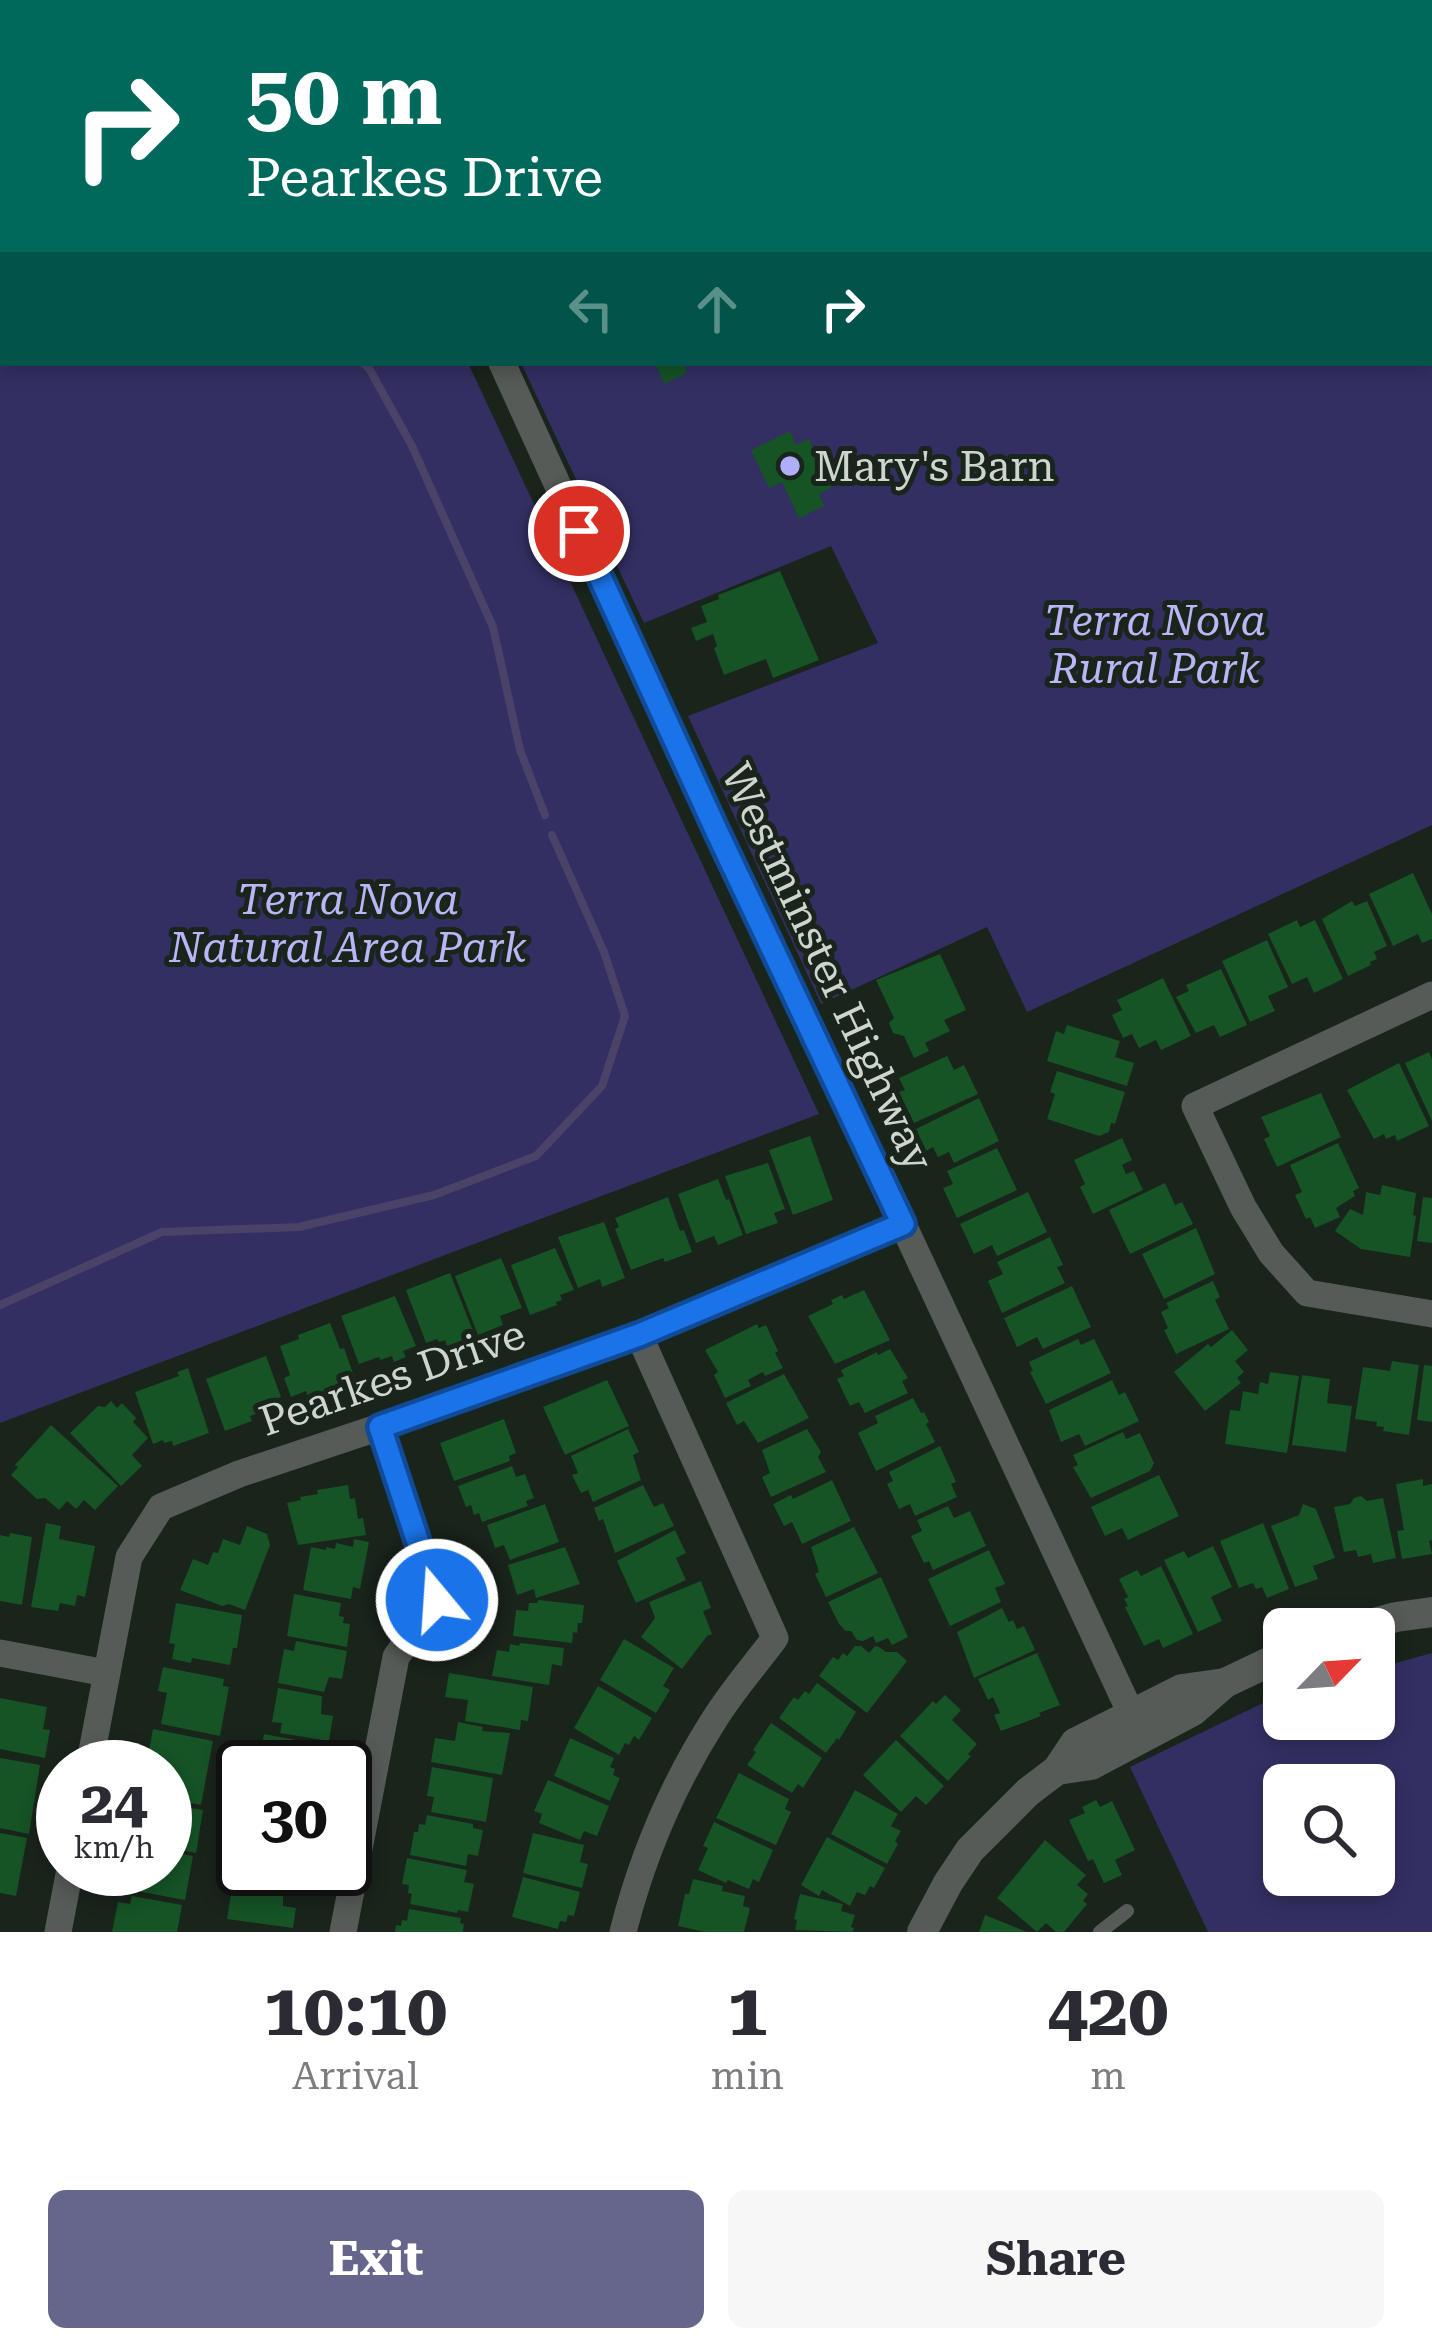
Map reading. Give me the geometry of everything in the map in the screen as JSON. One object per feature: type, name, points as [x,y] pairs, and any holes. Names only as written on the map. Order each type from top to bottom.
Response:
[{"type":"street","name":"Westminster Highway","points":[[503,366],[1136,1725]]},
{"type":"street","points":[[1432,995],[1195,1106],[1270,1253],[1307,1293],[1432,1314]]},
{"type":"street","name":"Pearkes Drive","points":[[93,1740],[129,1557],[161,1507],[238,1474],[639,1335],[903,1224]]},
{"type":"street","points":[[623,1932],[650,1843],[681,1778],[715,1718],[775,1638],[639,1335]]},
{"type":"street","points":[[343,1932],[396,1658],[437,1600],[380,1427]]},
{"type":"street","points":[[1395,1617],[1432,1612]]},
{"type":"street","points":[[0,1653],[106,1673]]},
{"type":"street","points":[[922,1932],[970,1850],[1028,1792],[1057,1770],[1091,1765],[1182,1689],[1225,1683],[1263,1665]]},
{"type":"street","points":[[58,1932],[65,1896]]},
{"type":"lane","points":[[1100,1932],[1127,1911]]},
{"type":"green space","name":"Terra Nova Natural Area Park","points":[[0,366],[469,366],[819,1114],[0,1423]]},
{"type":"green space","name":"Terra Nova Rural Park","points":[[522,366],[1432,366],[1432,825],[1027,1012],[987,927],[821,1004],[688,716],[878,643],[831,546],[644,623]]},
{"type":"green space","points":[[1432,1653],[1432,1932],[1208,1932],[1130,1767],[1263,1703],[1263,1740],[1395,1740],[1395,1663]]},
{"type":"building","points":[[656,366],[684,366],[687,373],[664,384]]},
{"type":"building","name":"Mary's Barn","points":[[790,431],[796,445],[809,439],[832,487],[819,494],[824,506],[799,518],[782,482],[769,488],[751,450]]},
{"type":"building","points":[[780,571],[819,660],[773,678],[766,659],[724,675],[713,634],[696,641],[691,628],[707,622],[701,606]]},
{"type":"building","points":[[1413,873],[1432,914],[1432,939],[1422,943],[1418,934],[1393,946],[1369,894]]},
{"type":"building","points":[[1352,901],[1355,906],[1367,901],[1387,946],[1374,952],[1377,959],[1371,965],[1348,976],[1322,919]]},
{"type":"building","points":[[1297,920],[1300,927],[1315,920],[1343,979],[1314,993],[1307,977],[1292,984],[1268,934]]},
{"type":"building","points":[[1267,940],[1288,987],[1268,996],[1275,1011],[1250,1022],[1222,961]]},
{"type":"building","points":[[940,954],[966,1010],[944,1020],[950,1031],[925,1043],[929,1051],[914,1058],[904,1036],[893,1033],[889,1023],[894,1018],[876,980]]},
{"type":"building","points":[[1221,969],[1247,1025],[1220,1037],[1214,1025],[1196,1033],[1176,997],[1189,991],[1186,985]]},
{"type":"building","points":[[1163,978],[1191,1036],[1161,1050],[1156,1040],[1139,1048],[1132,1034],[1123,1038],[1112,1015],[1122,1010],[1117,1000]]},
{"type":"building","points":[[1067,1025],[1120,1041],[1115,1057],[1134,1063],[1127,1086],[1047,1061],[1056,1031],[1064,1034]]},
{"type":"building","points":[[1429,1052],[1432,1059],[1432,1121],[1405,1063]]},
{"type":"building","points":[[947,1056],[954,1070],[964,1065],[978,1094],[914,1123],[899,1092],[905,1090],[899,1078]]},
{"type":"building","points":[[1399,1063],[1429,1126],[1397,1141],[1395,1135],[1386,1139],[1384,1134],[1374,1139],[1347,1090]]},
{"type":"building","points":[[1057,1071],[1125,1092],[1109,1132],[1099,1136],[1047,1119]]},
{"type":"building","points":[[1321,1093],[1341,1137],[1277,1167],[1264,1139],[1270,1136],[1261,1117]]},
{"type":"building","points":[[979,1098],[999,1141],[954,1163],[949,1152],[938,1157],[933,1147],[926,1151],[916,1129]]},
{"type":"building","points":[[810,1136],[833,1200],[793,1215],[769,1150]]},
{"type":"building","points":[[1122,1138],[1132,1160],[1122,1165],[1126,1174],[1134,1171],[1143,1190],[1093,1214],[1074,1160]]},
{"type":"building","points":[[1338,1143],[1359,1188],[1336,1208],[1340,1217],[1315,1228],[1295,1195],[1302,1192],[1290,1165]]},
{"type":"building","points":[[997,1148],[1017,1190],[957,1218],[943,1188],[953,1184],[947,1171]]},
{"type":"building","points":[[768,1163],[785,1209],[774,1213],[778,1223],[746,1234],[725,1176]]},
{"type":"building","points":[[718,1179],[743,1235],[718,1245],[714,1236],[696,1243],[678,1194]]},
{"type":"building","points":[[1165,1183],[1175,1205],[1182,1202],[1193,1224],[1130,1254],[1109,1210]]},
{"type":"building","points":[[1382,1185],[1416,1193],[1410,1257],[1361,1249],[1335,1231],[1350,1209],[1363,1215],[1366,1192],[1380,1195]]},
{"type":"building","points":[[1028,1192],[1047,1232],[997,1256],[992,1245],[974,1254],[960,1224]]},
{"type":"building","points":[[668,1197],[692,1252],[631,1270],[615,1218]]},
{"type":"building","points":[[1423,1197],[1432,1198],[1432,1243],[1417,1241]]},
{"type":"building","points":[[604,1222],[625,1278],[602,1287],[600,1279],[578,1288],[558,1237]]},
{"type":"building","points":[[1196,1228],[1215,1274],[1164,1299],[1142,1254]]},
{"type":"building","points":[[1050,1237],[1063,1265],[1057,1267],[1065,1283],[1002,1313],[988,1281],[1003,1274],[997,1262]]},
{"type":"building","points":[[555,1248],[574,1290],[560,1295],[557,1305],[530,1315],[511,1265]]},
{"type":"building","points":[[501,1258],[522,1308],[500,1316],[503,1325],[478,1335],[455,1276]]},
{"type":"building","points":[[450,1273],[475,1336],[447,1346],[445,1340],[426,1343],[406,1290]]},
{"type":"building","points":[[1213,1281],[1220,1297],[1215,1300],[1229,1329],[1176,1354],[1161,1312],[1169,1308],[1166,1303]]},
{"type":"building","points":[[1072,1286],[1091,1327],[1043,1349],[1037,1337],[1017,1347],[1004,1318]]},
{"type":"building","points":[[864,1290],[890,1340],[835,1364],[808,1316],[833,1304],[831,1300]]},
{"type":"building","points":[[395,1296],[416,1346],[403,1351],[406,1357],[394,1362],[392,1356],[359,1364],[341,1316]]},
{"type":"building","points":[[330,1323],[356,1382],[309,1399],[306,1391],[291,1397],[284,1378],[290,1375],[280,1346]]},
{"type":"building","points":[[757,1324],[759,1328],[766,1325],[783,1368],[765,1376],[763,1372],[748,1380],[751,1386],[725,1398],[705,1350]]},
{"type":"building","points":[[1232,1330],[1248,1350],[1235,1361],[1244,1372],[1237,1378],[1241,1383],[1205,1411],[1174,1372]]},
{"type":"building","points":[[1078,1339],[1081,1345],[1094,1339],[1111,1373],[1046,1404],[1029,1362]]},
{"type":"building","points":[[890,1349],[908,1378],[902,1381],[908,1393],[865,1413],[859,1402],[850,1406],[837,1379],[844,1376],[841,1370]]},
{"type":"building","points":[[266,1356],[281,1397],[269,1401],[271,1408],[250,1416],[252,1421],[225,1431],[206,1379]]},
{"type":"building","points":[[1392,1361],[1419,1365],[1409,1435],[1355,1419],[1363,1367],[1390,1371]]},
{"type":"building","points":[[1424,1365],[1432,1366],[1432,1422],[1417,1420]]},
{"type":"building","points":[[188,1368],[209,1433],[173,1446],[172,1441],[163,1440],[153,1444],[135,1392]]},
{"type":"building","points":[[1270,1372],[1299,1376],[1287,1453],[1225,1444],[1230,1410],[1240,1411],[1243,1391],[1258,1394],[1260,1382],[1268,1384]]},
{"type":"building","points":[[784,1374],[809,1418],[758,1443],[744,1421],[737,1425],[726,1403]]},
{"type":"building","points":[[1302,1375],[1330,1379],[1327,1403],[1352,1406],[1346,1452],[1292,1445]]},
{"type":"building","points":[[607,1380],[629,1426],[565,1455],[543,1407]]},
{"type":"building","points":[[1112,1380],[1119,1395],[1125,1392],[1139,1421],[1085,1446],[1079,1434],[1061,1442],[1049,1410]]},
{"type":"building","points":[[913,1398],[935,1442],[876,1471],[858,1433],[878,1423],[875,1416]]},
{"type":"building","points":[[111,1401],[117,1408],[122,1403],[148,1438],[132,1455],[142,1466],[121,1486],[70,1433],[98,1406]]},
{"type":"building","points":[[504,1419],[516,1453],[509,1456],[510,1461],[454,1481],[440,1443]]},
{"type":"building","points":[[51,1425],[118,1486],[95,1510],[84,1500],[76,1509],[67,1501],[59,1510],[45,1498],[37,1499],[11,1475]]},
{"type":"building","points":[[628,1429],[639,1452],[633,1455],[641,1480],[593,1502],[588,1490],[581,1493],[572,1475],[578,1473],[571,1456]]},
{"type":"building","points":[[807,1429],[826,1472],[771,1497],[762,1477],[770,1473],[762,1450]]},
{"type":"building","points":[[1123,1432],[1126,1439],[1140,1433],[1154,1463],[1150,1471],[1091,1498],[1073,1467],[1078,1465],[1073,1455]]},
{"type":"building","points":[[940,1446],[956,1482],[951,1484],[957,1497],[915,1516],[910,1504],[899,1509],[887,1484],[893,1481],[889,1472]]},
{"type":"building","points":[[512,1466],[516,1477],[525,1474],[534,1498],[526,1501],[528,1506],[482,1522],[471,1505],[466,1507],[458,1486]]},
{"type":"building","points":[[1159,1475],[1179,1516],[1128,1540],[1122,1528],[1105,1536],[1091,1507]]},
{"type":"building","points":[[1423,1479],[1423,1486],[1432,1484],[1432,1554],[1402,1559],[1397,1531],[1404,1530],[1396,1484]]},
{"type":"building","points":[[832,1480],[851,1521],[802,1544],[792,1522],[784,1526],[773,1504]]},
{"type":"building","points":[[348,1485],[366,1535],[298,1545],[287,1503],[318,1494],[317,1490]]},
{"type":"building","points":[[643,1485],[654,1507],[663,1503],[674,1526],[615,1553],[594,1508]]},
{"type":"building","points":[[1361,1496],[1367,1501],[1383,1498],[1396,1558],[1373,1563],[1371,1554],[1358,1557],[1356,1550],[1344,1552],[1334,1507]]},
{"type":"building","points":[[545,1504],[559,1542],[510,1560],[504,1545],[495,1548],[487,1525]]},
{"type":"building","points":[[1303,1504],[1316,1509],[1335,1558],[1313,1566],[1318,1579],[1295,1587],[1271,1526],[1299,1515]]},
{"type":"building","points":[[948,1506],[954,1518],[970,1511],[986,1546],[933,1570],[929,1561],[924,1563],[911,1536],[922,1531],[917,1520]]},
{"type":"building","points":[[46,1523],[61,1526],[59,1539],[95,1546],[85,1597],[77,1595],[75,1606],[60,1603],[58,1611],[31,1607]]},
{"type":"building","points":[[1263,1523],[1289,1589],[1267,1598],[1262,1587],[1256,1589],[1253,1583],[1239,1588],[1220,1541]]},
{"type":"building","points":[[247,1526],[267,1534],[270,1545],[245,1610],[180,1590],[193,1559],[208,1565],[223,1539],[240,1545]]},
{"type":"building","points":[[854,1527],[878,1573],[826,1597],[815,1574],[819,1572],[811,1547]]},
{"type":"building","points":[[675,1530],[686,1553],[676,1558],[686,1580],[636,1603],[617,1561]]},
{"type":"building","points":[[10,1533],[32,1537],[22,1605],[0,1601],[0,1535],[9,1537]]},
{"type":"building","points":[[354,1539],[369,1542],[360,1589],[353,1587],[351,1599],[303,1590],[311,1547],[335,1549],[336,1543],[353,1547]]},
{"type":"building","points":[[1213,1546],[1232,1587],[1211,1597],[1222,1621],[1198,1632],[1164,1560],[1184,1551],[1188,1558]]},
{"type":"building","points":[[565,1547],[580,1584],[536,1598],[534,1589],[517,1595],[508,1565]]},
{"type":"building","points":[[989,1550],[1005,1584],[995,1588],[1001,1602],[950,1626],[928,1579]]},
{"type":"building","points":[[1161,1566],[1193,1634],[1163,1648],[1159,1639],[1144,1646],[1125,1607],[1128,1597],[1119,1579],[1137,1570],[1141,1576]]},
{"type":"building","points":[[881,1577],[908,1637],[892,1645],[888,1638],[876,1643],[873,1636],[857,1640],[839,1624],[828,1602]]},
{"type":"building","points":[[701,1581],[711,1608],[703,1611],[712,1634],[682,1669],[641,1637],[655,1618],[649,1602]]},
{"type":"building","points":[[294,1594],[341,1603],[339,1616],[350,1624],[347,1647],[287,1636]]},
{"type":"building","points":[[176,1603],[242,1615],[230,1665],[172,1659],[175,1644],[169,1643]]},
{"type":"building","points":[[529,1603],[584,1605],[572,1643],[513,1636],[516,1610],[528,1611]]},
{"type":"building","points":[[1002,1608],[1017,1629],[1024,1626],[1035,1650],[974,1678],[957,1632]]},
{"type":"building","points":[[624,1639],[674,1668],[663,1686],[670,1690],[656,1713],[600,1680]]},
{"type":"building","points":[[296,1641],[347,1651],[342,1679],[329,1677],[324,1692],[278,1683],[284,1649],[294,1651]]},
{"type":"building","points":[[510,1644],[564,1648],[562,1666],[552,1664],[549,1685],[492,1676],[497,1650],[509,1652]]},
{"type":"building","points":[[855,1646],[869,1653],[875,1646],[897,1652],[907,1661],[867,1713],[819,1676],[833,1657],[847,1656]]},
{"type":"building","points":[[1037,1653],[1060,1705],[1001,1731],[993,1697],[988,1700],[978,1679]]},
{"type":"building","points":[[163,1667],[224,1679],[223,1686],[229,1687],[220,1736],[161,1724],[167,1693],[158,1691]]},
{"type":"building","points":[[449,1673],[533,1687],[528,1721],[521,1720],[520,1730],[465,1721],[468,1700],[445,1697]]},
{"type":"building","points":[[817,1683],[856,1712],[826,1753],[779,1718],[794,1697],[798,1700],[805,1691],[809,1694]]},
{"type":"building","points":[[598,1686],[652,1718],[639,1740],[634,1736],[619,1755],[574,1728]]},
{"type":"building","points":[[278,1688],[322,1696],[321,1714],[333,1716],[329,1740],[280,1733],[282,1723],[272,1722]]},
{"type":"building","points":[[945,1695],[961,1710],[952,1720],[977,1744],[948,1781],[900,1736],[933,1701],[936,1704]]},
{"type":"building","points":[[0,1698],[47,1707],[43,1729],[50,1730],[48,1740],[36,1740],[36,1756],[0,1749]]},
{"type":"building","points":[[458,1722],[483,1727],[482,1731],[510,1733],[502,1775],[431,1762],[435,1738],[455,1741]]},
{"type":"building","points":[[771,1723],[822,1758],[803,1788],[798,1784],[792,1793],[747,1765]]},
{"type":"building","points":[[153,1729],[213,1741],[201,1805],[192,1803],[192,1740],[151,1740]]},
{"type":"building","points":[[264,1734],[296,1740],[263,1740]]},
{"type":"building","points":[[570,1738],[614,1758],[610,1767],[620,1778],[610,1801],[554,1776]]},
{"type":"building","points":[[896,1740],[944,1786],[926,1805],[916,1796],[901,1812],[863,1775]]},
{"type":"building","points":[[0,1758],[36,1764],[29,1834],[0,1828]]},
{"type":"building","points":[[432,1767],[493,1778],[486,1822],[431,1812],[434,1797],[427,1796]]},
{"type":"building","points":[[739,1773],[789,1799],[785,1809],[791,1812],[776,1845],[716,1818]]},
{"type":"building","points":[[548,1780],[609,1806],[597,1836],[584,1831],[580,1840],[539,1823],[542,1814],[534,1811]]},
{"type":"building","points":[[855,1790],[898,1814],[891,1826],[901,1831],[887,1864],[831,1834]]},
{"type":"building","points":[[1096,1800],[1100,1807],[1112,1801],[1135,1850],[1115,1860],[1122,1875],[1104,1883],[1069,1820],[1085,1813],[1082,1807]]},
{"type":"building","points":[[192,1808],[203,1810],[196,1853],[192,1852]]},
{"type":"building","points":[[427,1815],[483,1830],[478,1856],[468,1854],[466,1866],[410,1855],[414,1832],[419,1824],[425,1825]]},
{"type":"building","points":[[714,1822],[773,1850],[759,1882],[753,1879],[749,1889],[698,1870]]},
{"type":"building","points":[[0,1833],[27,1838],[16,1896],[0,1893]]},
{"type":"building","points":[[533,1833],[584,1845],[580,1862],[588,1864],[582,1888],[523,1873]]},
{"type":"building","points":[[827,1837],[885,1868],[874,1888],[870,1886],[865,1895],[857,1892],[850,1906],[822,1890],[819,1896],[801,1885]]},
{"type":"building","points":[[1045,1840],[1086,1875],[1077,1885],[1088,1894],[1083,1901],[1087,1904],[1064,1932],[1046,1923],[1037,1932],[997,1898]]},
{"type":"building","points":[[407,1858],[467,1870],[464,1882],[474,1884],[468,1912],[410,1904],[409,1885],[402,1884]]},
{"type":"building","points":[[523,1877],[580,1892],[574,1916],[560,1921],[558,1929],[512,1917]]},
{"type":"building","points":[[693,1879],[745,1896],[743,1906],[750,1908],[744,1932],[678,1926]]},
{"type":"building","points":[[800,1894],[843,1904],[841,1911],[855,1915],[853,1932],[795,1930]]},
{"type":"building","points":[[132,1896],[182,1905],[177,1932],[112,1932],[118,1902],[130,1904]]},
{"type":"building","points":[[231,1896],[283,1896],[283,1906],[296,1908],[293,1928],[227,1919]]},
{"type":"building","points":[[409,1909],[461,1918],[463,1932],[395,1932],[396,1925],[407,1921]]},
{"type":"building","points":[[985,1915],[1027,1932],[979,1932]]},
{"type":"waterway","points":[[366,366],[412,446],[493,627],[520,750],[545,815]]},
{"type":"waterway","points":[[0,1305],[162,1232],[299,1227],[434,1195],[536,1156],[602,1086],[625,1016],[604,952],[552,835]]},
{"type":"place","name":"Mary's Barn","points":[[790,466]]},
{"type":"route","points":[[437,1600],[380,1427],[639,1335],[903,1224],[579,531]]}]
